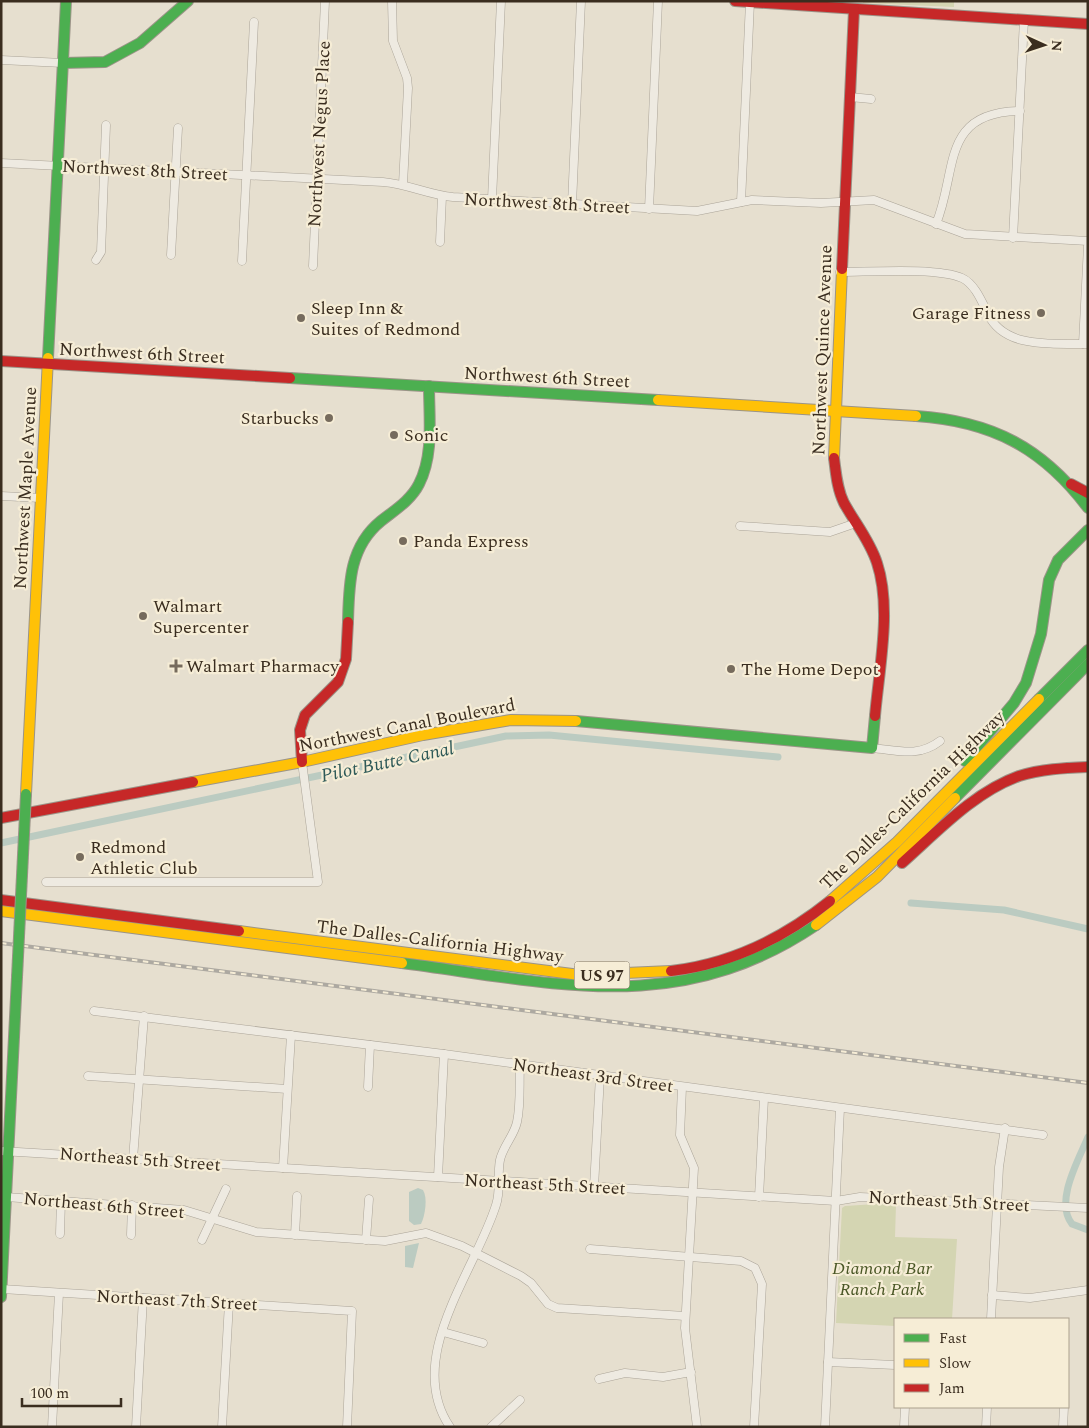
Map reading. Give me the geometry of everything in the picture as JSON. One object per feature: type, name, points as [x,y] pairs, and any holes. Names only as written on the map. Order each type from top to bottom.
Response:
[{"type":"main road","name":"Northwest Maple Avenue","points":[[1,1297],[6,1197],[5,1151],[17,977],[66,1]]},
{"type":"main road","points":[[63,63],[105,62],[140,43],[188,1]]},
{"type":"main road","points":[[735,1],[855,5],[1088,24]]},
{"type":"main road","name":"Northwest Quince Avenue","points":[[855,5],[840,272],[834,468],[843,501],[872,549],[883,591],[884,608],[872,748]]},
{"type":"main road","name":"Northwest 6th Street","points":[[1,361],[933,417],[966,423],[999,434],[1033,450],[1071,484]]},
{"type":"main road","points":[[302,765],[300,730],[305,715],[338,682],[346,659],[350,572],[354,559],[366,535],[404,502],[420,483],[427,456],[430,386]]},
{"type":"main road","points":[[1071,484],[1088,493]]},
{"type":"main road","points":[[1071,484],[1088,508]]},
{"type":"main road","points":[[894,845],[1014,703],[1034,662],[1049,580],[1058,560],[1088,530]]},
{"type":"main road","name":"The Dalles-California Highway","points":[[1,900],[539,971],[580,975],[650,974],[694,968],[734,956],[771,941],[812,916],[840,895],[894,845],[1088,650]]},
{"type":"main road","name":"The Dalles-California Highway","points":[[1,911],[537,982],[622,987],[659,985],[694,979],[740,966],[783,946],[817,927],[846,905],[877,877],[1088,664]]},
{"type":"main road","name":"Northwest Canal Boulevard","points":[[1,818],[302,765],[423,735],[525,719],[630,725],[872,748]]},
{"type":"main road","points":[[846,905],[880,882],[984,795],[1012,779],[1036,772],[1088,767]]},
{"type":"street","name":"Northwest Negus Place","points":[[313,266],[325,1]]},
{"type":"street","points":[[392,1],[393,41],[407,78],[408,88],[403,184]]},
{"type":"street","points":[[492,199],[501,1]]},
{"type":"street","points":[[572,204],[581,1]]},
{"type":"street","points":[[649,209],[658,1]]},
{"type":"street","points":[[741,202],[750,2]]},
{"type":"street","points":[[1013,238],[1024,20]]},
{"type":"street","points":[[242,261],[254,22]]},
{"type":"street","points":[[1,60],[63,63]]},
{"type":"street","points":[[850,97],[871,99]]},
{"type":"street","points":[[936,224],[941,213],[951,161],[964,135],[970,127],[984,116],[1001,111],[1020,111]]},
{"type":"street","points":[[96,260],[101,252],[106,125]]},
{"type":"street","points":[[171,255],[178,128]]},
{"type":"street","name":"Northwest 8th Street","points":[[1,163],[403,184],[442,196],[649,209],[697,211],[741,202],[764,200],[821,203],[874,200],[965,234],[1088,241]]},
{"type":"street","points":[[440,242],[442,196]]},
{"type":"street","points":[[840,272],[917,272],[962,278],[973,288],[1000,330],[1012,338],[1024,341],[1085,344],[1088,246]]},
{"type":"street","points":[[1,496],[41,498]]},
{"type":"street","points":[[740,526],[830,532],[856,523]]},
{"type":"street","name":"Northwest Canal Boulevard","points":[[872,748],[925,751],[940,741]]},
{"type":"street","points":[[46,882],[318,882],[302,765]]},
{"type":"street","name":"Northeast 3rd Street","points":[[94,1011],[444,1054],[764,1098],[1005,1128],[1043,1135]]},
{"type":"street","points":[[133,1159],[144,1016]]},
{"type":"street","points":[[283,1168],[291,1035]]},
{"type":"street","points":[[368,1087],[370,1045]]},
{"type":"street","points":[[438,1177],[444,1054]]},
{"type":"street","points":[[450,1427],[438,1403],[435,1390],[437,1360],[443,1332],[456,1292],[497,1203],[500,1159],[517,1121],[520,1065]]},
{"type":"street","points":[[88,1076],[288,1089]]},
{"type":"street","points":[[594,1187],[600,1076]]},
{"type":"street","points":[[682,1087],[680,1135],[694,1168],[685,1328],[697,1427]]},
{"type":"street","points":[[759,1197],[764,1098]]},
{"type":"street","points":[[825,1427],[840,1108]]},
{"type":"street","points":[[991,1318],[999,1167],[1005,1128]]},
{"type":"street","name":"Northeast 5th Street","points":[[5,1151],[759,1197],[836,1201],[860,1197],[1088,1208]]},
{"type":"street","points":[[202,1240],[226,1188]]},
{"type":"street","points":[[295,1235],[297,1196]]},
{"type":"street","name":"Northeast 6th Street","points":[[6,1197],[184,1210],[256,1232],[385,1241],[426,1233],[475,1252],[526,1279],[548,1304],[557,1308],[685,1316]]},
{"type":"street","points":[[366,1240],[369,1199]]},
{"type":"street","points":[[60,1234],[61,1200]]},
{"type":"street","points":[[131,1235],[132,1205]]},
{"type":"street","points":[[590,1249],[740,1260],[755,1268],[762,1284],[754,1427]]},
{"type":"street","name":"Northeast 7th Street","points":[[2,1289],[352,1311],[347,1427]]},
{"type":"street","points":[[992,1295],[1030,1298],[1088,1290]]},
{"type":"street","points":[[52,1427],[59,1293]]},
{"type":"street","points":[[136,1427],[143,1298]]},
{"type":"street","points":[[222,1427],[229,1303]]},
{"type":"street","points":[[443,1332],[482,1344]]},
{"type":"street","points":[[828,1362],[894,1365]]},
{"type":"street","points":[[599,1379],[624,1373],[664,1376],[691,1372]]},
{"type":"street","points":[[492,1427],[520,1400]]},
{"type":"street","points":[[904,1427],[905,1408]]},
{"type":"street","points":[[986,1427],[987,1408]]},
{"type":"street","points":[[1063,1427],[1064,1408]]},
{"type":"green space","points":[[863,1],[954,1],[954,7],[863,3]]},
{"type":"green space","name":"Diamond Bar Ranch Park","points":[[896,1205],[895,1237],[957,1239],[952,1318],[894,1318],[894,1326],[836,1323],[842,1208],[845,1206]]},
{"type":"shaded area","points":[[418,1188],[425,1193],[425,1207],[421,1224],[414,1225],[409,1221],[409,1192]]},
{"type":"shaded area","points":[[419,1243],[413,1268],[405,1267],[405,1246]]},
{"type":"waterway","name":"Pilot Butte Canal","points":[[1,843],[506,736],[549,735],[778,757]]},
{"type":"waterway","name":"Pilot Butte Canal","points":[[911,903],[1004,910],[1088,929]]},
{"type":"waterway","name":"Pilot Butte Canal","points":[[1088,1137],[1070,1180],[1066,1204],[1067,1215],[1072,1224],[1088,1230]]},
{"type":"railway","points":[[1,943],[1088,1083]]},
{"type":"traffic: fast","points":[[48,358],[66,1]]},
{"type":"traffic: fast","points":[[63,63],[105,62],[140,43],[188,1]]},
{"type":"traffic: fast","points":[[290,378],[658,400]]},
{"type":"traffic: fast","points":[[348,622],[350,580],[362,542],[370,531],[412,495],[424,473],[430,436],[429,386]]},
{"type":"traffic: fast","points":[[916,416],[969,424],[992,431],[1014,441],[1053,469],[1088,508]]},
{"type":"traffic: fast","points":[[965,761],[1014,703],[1026,683],[1041,634],[1049,580],[1058,560],[1088,530]]},
{"type":"traffic: fast","points":[[1039,699],[1088,650]]},
{"type":"traffic: fast","points":[[955,798],[1088,664]]},
{"type":"traffic: fast","points":[[576,721],[872,748],[875,716]]},
{"type":"traffic: fast","points":[[17,977],[26,794]]},
{"type":"traffic: fast","points":[[402,963],[512,979],[564,984],[615,986],[665,983],[715,973],[765,954],[816,925]]},
{"type":"traffic: fast","points":[[1,1297],[17,977]]},
{"type":"traffic: slow","points":[[834,458],[842,269]]},
{"type":"traffic: slow","points":[[26,794],[48,358]]},
{"type":"traffic: slow","points":[[658,400],[916,416]]},
{"type":"traffic: slow","points":[[830,901],[897,842],[1039,699]]},
{"type":"traffic: slow","points":[[193,782],[302,762],[423,735],[511,720],[576,721]]},
{"type":"traffic: slow","points":[[816,925],[877,877],[955,798]]},
{"type":"traffic: slow","points":[[1,911],[402,963]]},
{"type":"traffic: slow","points":[[239,931],[580,975],[671,971]]},
{"type":"traffic: jam","points":[[735,1],[1088,24]]},
{"type":"traffic: jam","points":[[842,269],[854,10]]},
{"type":"traffic: jam","points":[[1,361],[290,378]]},
{"type":"traffic: jam","points":[[834,458],[837,481],[842,498],[877,563],[884,599],[883,639],[875,716]]},
{"type":"traffic: jam","points":[[1071,484],[1088,493]]},
{"type":"traffic: jam","points":[[302,762],[300,730],[305,715],[338,682],[346,659],[348,622]]},
{"type":"traffic: jam","points":[[902,863],[971,802],[1002,783],[1036,772],[1088,767]]},
{"type":"traffic: jam","points":[[1,818],[193,782]]},
{"type":"traffic: jam","points":[[1,900],[239,931]]},
{"type":"traffic: jam","points":[[671,971],[693,968],[735,956],[775,938],[830,901]]},
{"type":"place","name":"Garage Fitness","points":[[1041,313]]},
{"type":"place","name":"Sleep Inn & Suites of Redmond","points":[[301,318]]},
{"type":"place","name":"Starbucks","points":[[329,418]]},
{"type":"place","name":"Sonic","points":[[394,435]]},
{"type":"place","name":"Panda Express","points":[[403,541]]},
{"type":"place","name":"Walmart Supercenter","points":[[143,616]]},
{"type":"place","name":"Walmart Pharmacy","points":[[176,666]]},
{"type":"place","name":"The Home Depot","points":[[731,669]]},
{"type":"place","name":"Redmond Athletic Club","points":[[80,857]]}]
